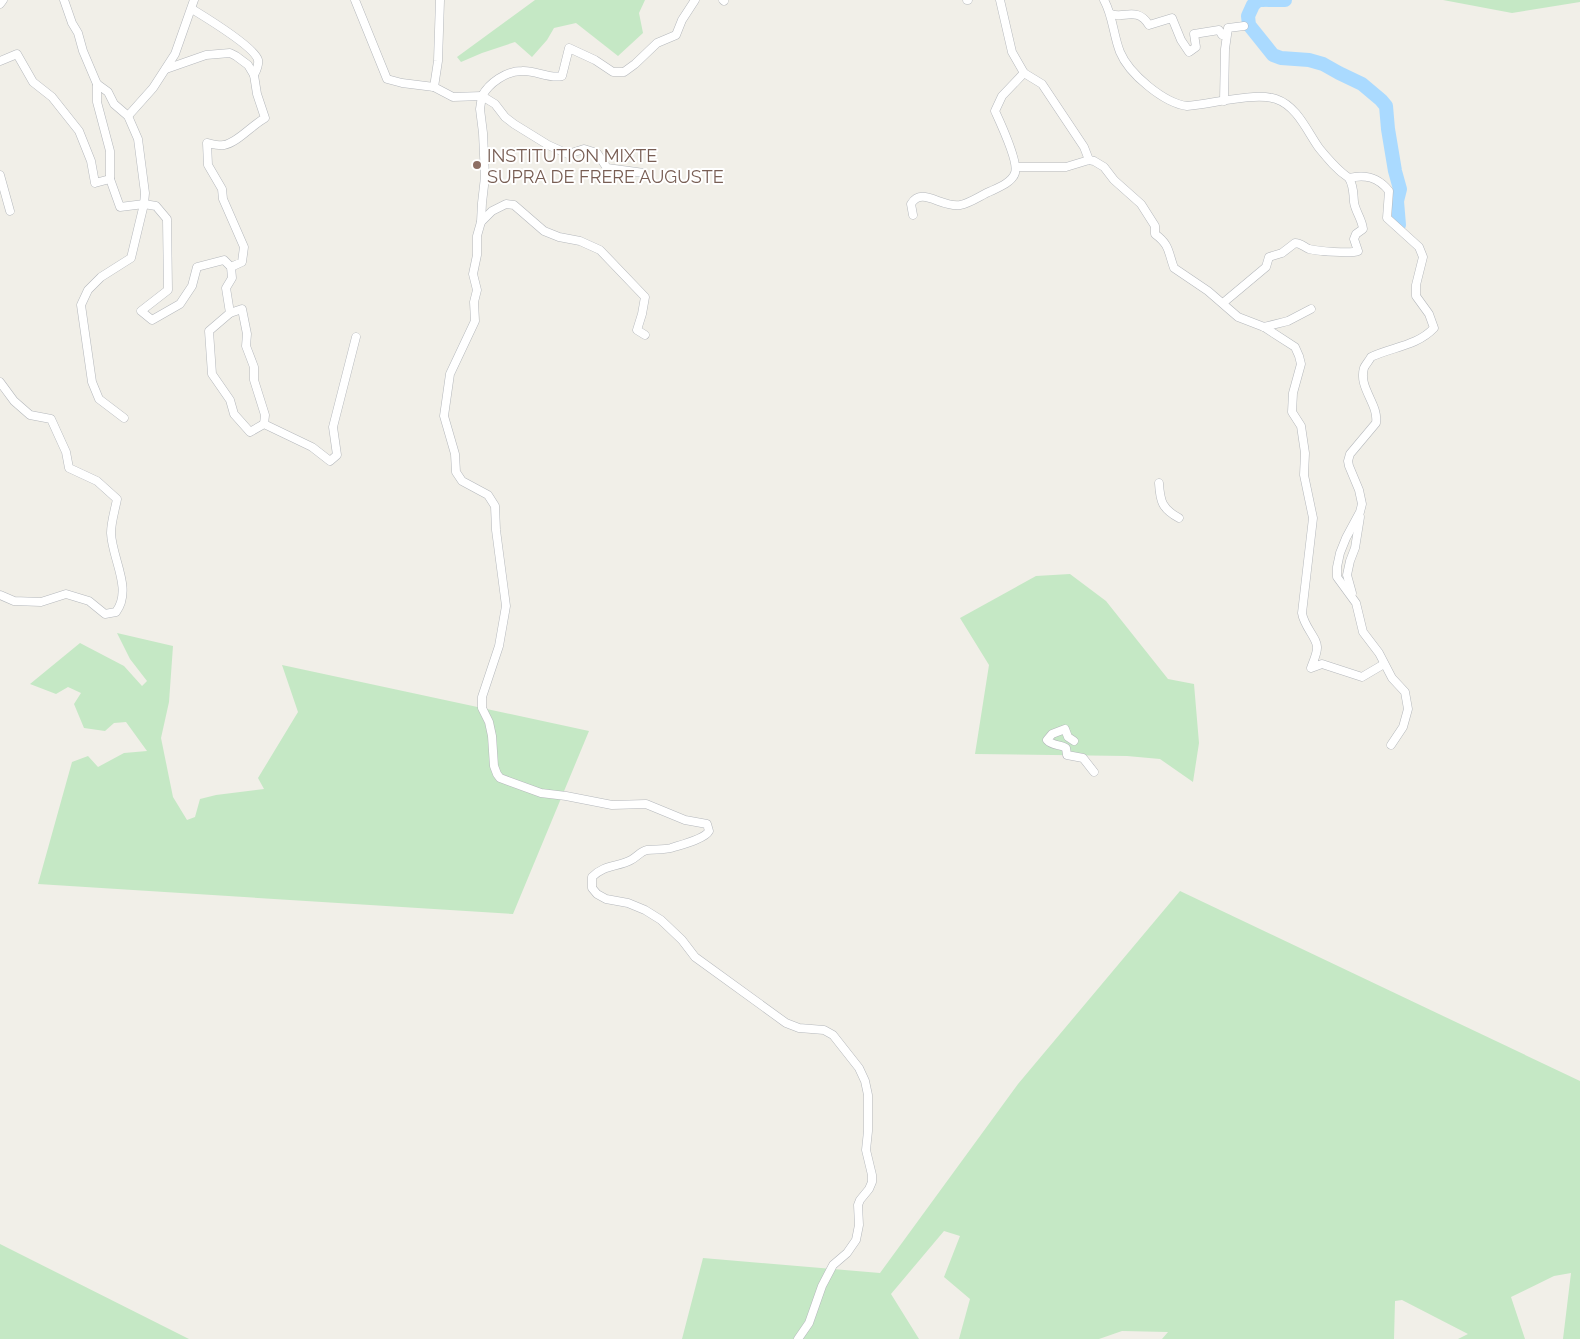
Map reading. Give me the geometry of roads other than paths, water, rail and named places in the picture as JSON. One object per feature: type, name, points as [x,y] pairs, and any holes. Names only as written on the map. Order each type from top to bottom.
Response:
[{"type":"street","points":[[0,4],[3,0]]},
{"type":"street","points":[[64,0],[97,84],[97,102],[110,152],[110,179],[120,207],[144,204],[156,206],[168,218],[168,290],[141,311],[152,320],[180,304],[192,286],[197,268],[224,260],[231,266],[232,278],[226,288],[230,313]]},
{"type":"street","points":[[128,116],[153,88],[175,54],[194,0]]},
{"type":"street","points":[[355,0],[387,79],[434,87],[452,97],[482,96],[495,104],[504,117],[548,145],[568,154],[584,149],[597,153],[607,168],[644,173]]},
{"type":"street","points":[[434,87],[438,61],[440,0]]},
{"type":"street","points":[[695,0],[682,20],[676,35],[657,43],[624,72],[614,72],[595,60],[568,48],[562,76],[555,77],[522,71],[516,72],[499,79],[487,88],[482,96],[480,108],[485,177],[481,222],[477,236],[477,255],[473,274],[477,290],[474,302],[475,321],[450,374],[444,416],[455,454],[456,472],[462,481],[488,495],[495,506],[496,530],[506,606],[499,646],[482,697],[482,708],[489,722],[494,766],[497,774],[508,782],[541,793],[612,805],[646,804],[685,820],[707,824],[709,831],[702,838],[670,849],[645,850],[630,861],[608,866],[597,871],[592,877],[592,888],[597,894],[606,899],[628,903],[645,910],[661,920],[682,940],[695,957],[786,1022],[799,1028],[824,1030],[832,1035],[859,1068],[864,1081],[868,1095],[866,1150],[872,1182],[858,1205],[859,1225],[856,1240],[848,1253],[833,1265],[822,1286],[809,1323],[798,1339]]},
{"type":"street","points":[[1000,0],[1012,52],[1024,73],[1042,84],[1084,147],[1089,160]]},
{"type":"street","points":[[1104,0],[1111,14],[1120,53],[1134,71],[1154,90],[1179,105],[1187,106],[1256,98],[1276,99],[1292,107],[1320,149],[1338,170],[1349,178],[1353,185],[1354,203],[1363,229],[1356,234],[1354,239],[1358,251],[1355,253],[1345,253],[1314,250],[1295,243],[1282,253],[1269,257],[1266,267],[1223,303]]},
{"type":"street","points":[[192,9],[251,49],[258,60],[258,68],[254,75]]},
{"type":"street","points":[[1111,14],[1117,16],[1133,14],[1144,18],[1149,25],[1172,18],[1180,40],[1189,52],[1196,47],[1194,34],[1219,30],[1222,35],[1227,32],[1228,28],[1244,26]]},
{"type":"street","points":[[1224,101],[1224,58],[1227,32]]},
{"type":"street","points":[[166,69],[206,56],[230,53],[248,65],[254,75],[257,94],[265,118],[256,123],[239,138],[224,146],[208,143],[208,165],[222,189],[223,199],[244,247],[242,262],[231,266]]},
{"type":"street","points":[[0,61],[17,54],[33,82],[52,97],[79,131],[91,161],[95,183],[110,179]]},
{"type":"street","points":[[913,215],[911,204],[915,198],[922,196],[950,205],[961,205],[1002,186],[1012,178],[1016,167],[996,111],[1002,96],[1024,73]]},
{"type":"street","points":[[97,84],[108,92],[114,104],[128,116],[138,139],[145,193],[131,258],[101,277],[88,290],[81,305],[92,382],[99,399],[124,418]]},
{"type":"street","points":[[1016,167],[1066,167],[1089,160],[1104,167],[1114,180],[1141,204],[1155,226],[1155,234],[1165,241],[1174,268],[1223,303],[1238,317],[1264,327],[1295,348],[1301,364],[1293,393],[1292,412],[1301,426],[1305,453],[1304,475],[1314,518],[1302,613],[1303,620],[1315,639],[1317,647],[1311,668],[1322,664],[1362,677],[1384,664]]},
{"type":"street","points":[[0,175],[10,211]]},
{"type":"street","points":[[1349,178],[1359,176],[1374,178],[1383,184],[1388,191],[1387,218],[1419,247],[1423,257],[1416,286],[1416,296],[1429,314],[1434,328],[1426,336],[1371,358],[1364,369],[1364,381],[1376,410],[1376,423],[1350,454],[1348,461],[1362,504],[1355,548],[1347,575],[1356,603],[1362,632],[1379,653],[1392,678],[1405,692],[1408,709],[1403,727],[1391,745]]},
{"type":"street","points":[[481,222],[492,211],[506,204],[514,205],[544,230],[559,237],[580,241],[600,250],[645,297],[637,330],[645,335]]},
{"type":"street","points":[[242,309],[247,334],[246,346],[254,367],[254,380],[266,415],[264,424],[250,432],[234,414],[230,400],[212,374],[209,331],[230,313],[242,309]]},
{"type":"street","points":[[1264,327],[1288,321],[1310,309]]},
{"type":"street","points":[[264,424],[312,447],[330,461],[337,456],[333,427],[356,337]]},
{"type":"street","points":[[0,382],[14,401],[30,414],[51,419],[66,452],[69,468],[97,480],[117,499],[111,534],[123,590],[121,606],[116,612],[105,614],[89,601],[66,594],[41,602],[14,601],[0,595]]},
{"type":"street","points":[[1159,483],[1160,496],[1165,509],[1179,518]]},
{"type":"street","points":[[1356,603],[1337,577],[1336,567],[1346,538],[1360,512]]},
{"type":"street","points":[[1074,741],[1068,736],[1065,729],[1052,734],[1047,740],[1050,744],[1066,748],[1067,755],[1083,758],[1094,772]]},
{"type":"waterway","points":[[1264,0],[1258,0],[1253,5],[1248,16],[1249,25],[1273,55],[1281,58],[1309,60],[1323,64],[1362,84],[1386,106],[1395,171],[1400,189],[1397,201],[1399,225]]},
{"type":"waterway","points":[[1268,0],[1285,0]]},
{"type":"place","name":"INSTITUTION MIXTE SUPRA DE FRERE AUGUSTE","points":[[477,165]]}]
